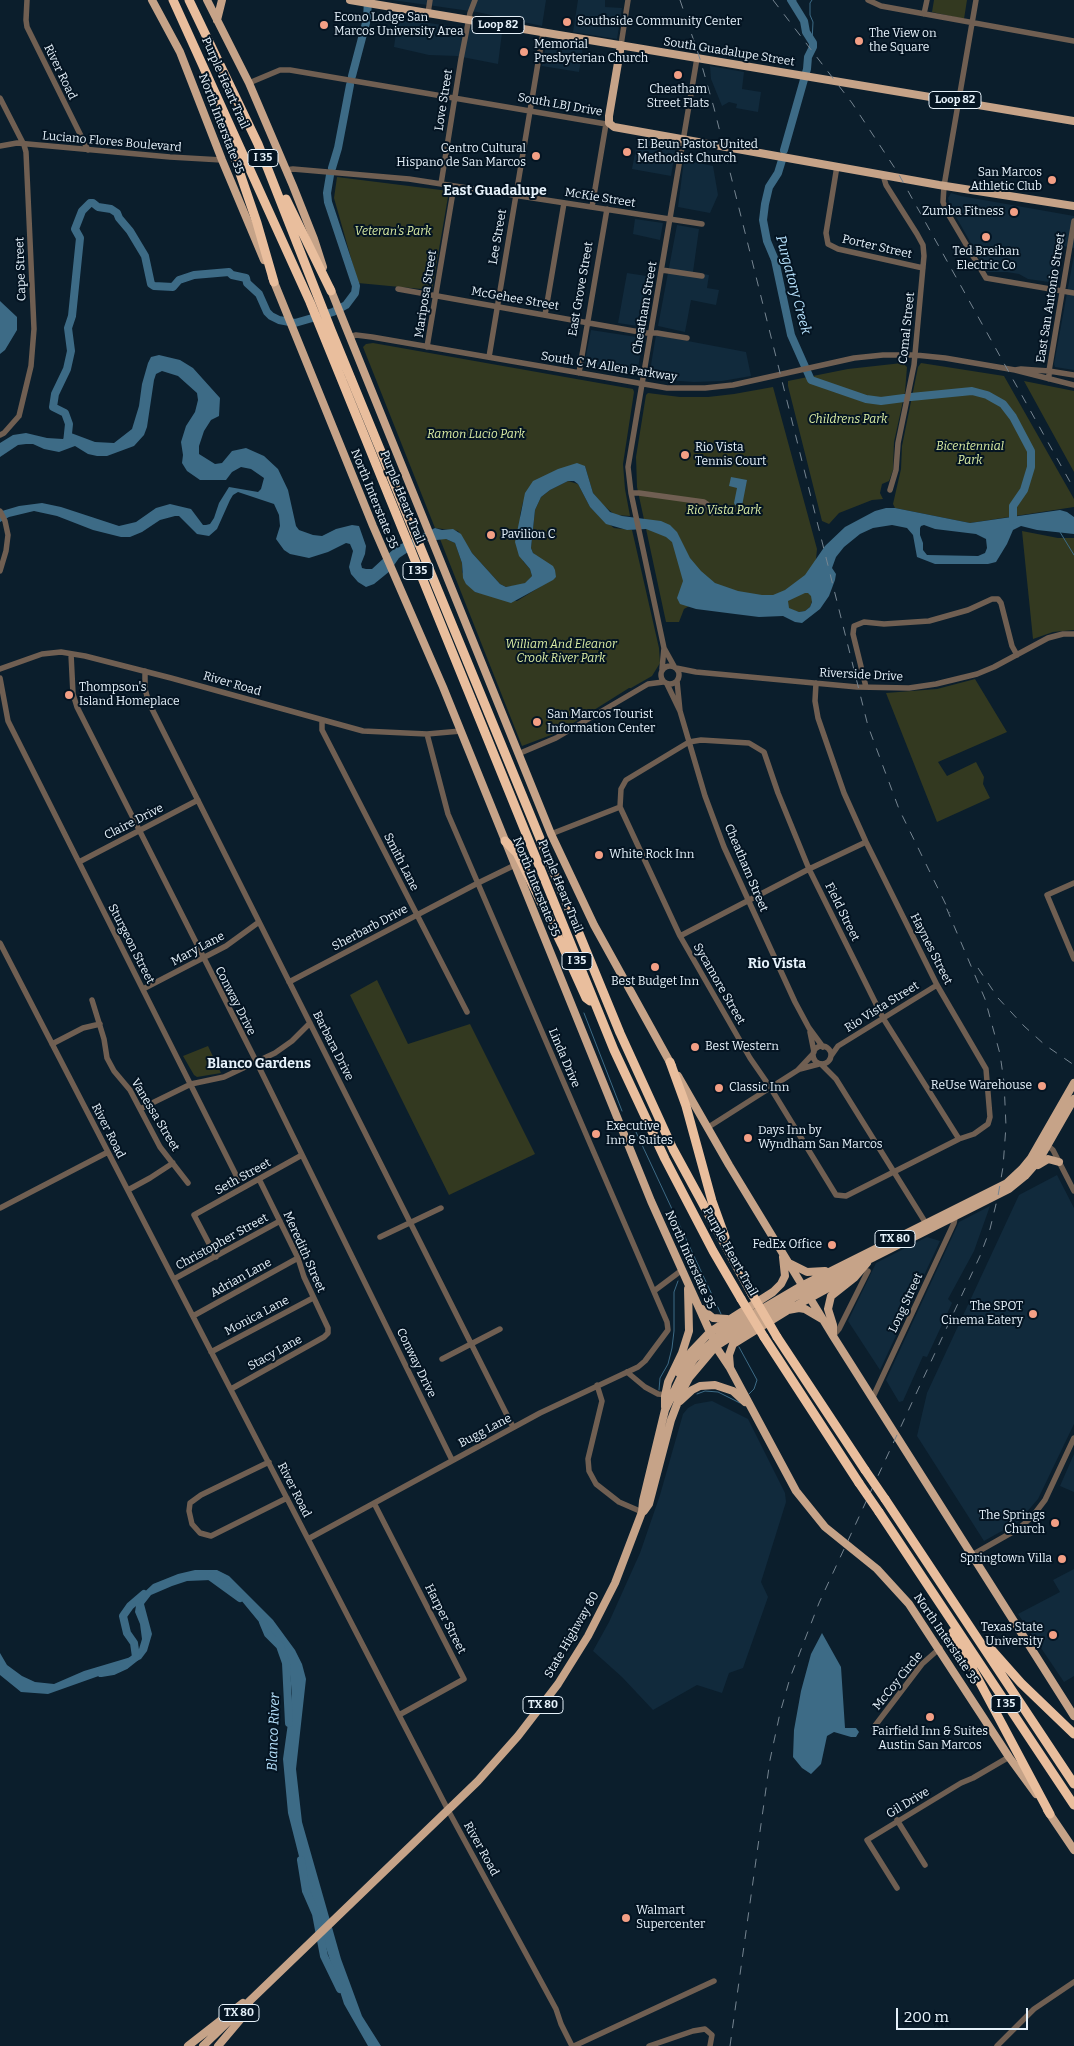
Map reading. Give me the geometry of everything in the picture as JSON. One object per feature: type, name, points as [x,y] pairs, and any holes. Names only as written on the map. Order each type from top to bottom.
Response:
[{"type":"highway","name":"Purple Heart Trail","points":[[173,0],[310,302],[596,1008],[665,1158],[713,1250],[764,1337],[1074,1805]]},
{"type":"highway","name":"Purple Heart Trail","points":[[189,0],[260,150],[331,330],[412,523],[631,1060],[677,1156],[734,1263],[777,1336],[1074,1784]]},
{"type":"highway","points":[[200,57],[257,223],[275,285]]},
{"type":"highway","points":[[260,150],[331,292]]},
{"type":"highway","points":[[505,841],[517,853],[586,998],[596,1008]]},
{"type":"highway","points":[[670,1062],[686,1106],[712,1201],[734,1263]]},
{"type":"highway","points":[[930,1568],[1008,1670],[1074,1734]]},
{"type":"highway","points":[[938,1602],[960,1647],[1050,1814]]},
{"type":"main road","points":[[207,0],[249,83],[286,170],[314,239],[331,292],[518,754],[551,834],[594,925],[707,1128],[785,1258],[1074,1716]]},
{"type":"main road","points":[[217,20],[222,0]]},
{"type":"main road","name":"South Guadalupe Street","points":[[350,0],[1074,121]]},
{"type":"main road","name":"North Interstate 35","points":[[156,2],[180,52],[222,160],[373,526],[461,731],[578,1023],[687,1282],[723,1360],[730,1368],[796,1492],[837,1539],[877,1569],[909,1604],[940,1648],[1009,1757],[1074,1850]]},
{"type":"main road","points":[[608,124],[620,45]]},
{"type":"main road","name":"South LBJ Drive","points":[[608,124],[616,128],[944,186],[1074,206]]},
{"type":"main road","name":"TX 80","points":[[856,1266],[1007,1182],[1022,1169],[1045,1143],[1074,1083]]},
{"type":"main road","name":"TX 80","points":[[807,1291],[832,1270],[905,1234],[955,1218],[998,1196],[1025,1176],[1074,1099]]},
{"type":"main road","points":[[1025,1176],[1045,1160],[1052,1159],[1059,1162]]},
{"type":"main road","points":[[730,1368],[729,1355],[733,1344],[788,1310],[807,1291],[847,1277],[856,1266],[870,1256],[896,1243],[905,1234]]},
{"type":"main road","points":[[785,1258],[796,1268],[807,1272],[832,1270]]},
{"type":"main road","points":[[714,1339],[729,1319],[773,1292],[781,1284],[785,1276],[785,1258]]},
{"type":"main road","points":[[833,1336],[833,1325],[828,1309],[831,1296],[836,1290],[855,1277],[870,1259]]},
{"type":"main road","points":[[661,1464],[660,1455],[671,1408],[668,1382],[682,1353],[689,1331],[690,1308],[687,1282]]},
{"type":"main road","name":"State Highway 80","points":[[274,1979],[502,1755],[558,1684],[615,1583],[642,1512],[669,1396],[687,1368],[723,1332],[807,1291]]},
{"type":"main road","points":[[697,1303],[713,1318],[729,1319]]},
{"type":"main road","points":[[788,1310],[805,1309],[824,1320]]},
{"type":"main road","name":"State Highway 80","points":[[642,1512],[649,1504],[676,1407],[689,1378],[714,1339]]},
{"type":"main road","points":[[676,1407],[692,1390],[700,1386],[716,1385],[733,1390],[749,1406]]},
{"type":"main road","points":[[188,2046],[274,1979]]},
{"type":"main road","points":[[218,2046],[274,1979]]},
{"type":"main road","name":"TX 80","points":[[203,2046],[274,1979]]},
{"type":"street","name":"River Road","points":[[27,0],[27,28],[88,150]]},
{"type":"street","points":[[428,13],[430,0]]},
{"type":"street","name":"Love Street","points":[[441,184],[469,20],[475,0]]},
{"type":"street","points":[[620,45],[628,0]]},
{"type":"street","points":[[924,14],[927,0]]},
{"type":"street","points":[[976,0],[944,186],[943,202],[986,278],[1074,293]]},
{"type":"street","points":[[869,1],[881,6],[972,24],[1074,41]]},
{"type":"street","name":"Lee Street","points":[[489,357],[543,33]]},
{"type":"street","name":"Cheatham Street","points":[[662,670],[664,648],[631,493],[629,455],[697,58]]},
{"type":"street","name":"South LBJ Drive","points":[[249,83],[280,70],[286,70],[608,124]]},
{"type":"street","name":"Cape Street","points":[[0,98],[24,145],[27,166],[34,340],[31,366],[19,416],[4,434],[0,435]]},
{"type":"street","points":[[592,207],[608,124]]},
{"type":"street","name":"Luciano Flores Boulevard","points":[[0,146],[17,143],[222,160]]},
{"type":"street","name":"Porter Street","points":[[837,166],[826,233],[828,244],[838,249],[923,268]]},
{"type":"street","name":"McKie Street","points":[[286,170],[292,168],[441,184],[702,224]]},
{"type":"street","name":"Comal Street","points":[[884,175],[886,184],[923,245],[923,268],[915,355],[898,443],[896,470],[890,490]]},
{"type":"street","name":"Mariposa Street","points":[[427,347],[454,186]]},
{"type":"street","points":[[545,315],[564,203]]},
{"type":"street","name":"East Grove Street","points":[[579,373],[606,209]]},
{"type":"street","name":"East San Antonio Street","points":[[1049,379],[1074,221]]},
{"type":"street","points":[[662,270],[702,276]]},
{"type":"street","name":"McGehee Street","points":[[398,289],[687,338]]},
{"type":"street","name":"South C M Allen Parkway","points":[[349,337],[360,336],[667,388],[705,388],[747,383],[818,366],[874,356],[915,355],[1015,370],[1074,385]]},
{"type":"street","name":"South C M Allen Parkway","points":[[1015,370],[1049,371],[1074,375]]},
{"type":"street","points":[[631,493],[704,502],[711,513]]},
{"type":"street","points":[[0,511],[5,521],[7,542],[0,571]]},
{"type":"street","points":[[866,687],[853,634],[854,626],[864,622],[890,624],[929,621],[968,610],[992,599],[998,599],[1001,603],[1016,655]]},
{"type":"street","name":"Riverside Drive","points":[[675,667],[696,672],[816,683],[909,688],[936,684],[977,674],[1048,638],[1063,634],[1074,634]]},
{"type":"street","name":"Cheatham Street","points":[[664,648],[675,667]]},
{"type":"street","name":"River Road","points":[[0,669],[42,654],[61,652],[145,671],[363,731],[427,734],[461,731]]},
{"type":"street","name":"Conway Drive","points":[[71,654],[73,694],[77,707],[202,958],[256,1061],[452,1460]]},
{"type":"street","points":[[518,754],[556,738],[648,684],[668,666],[675,667],[679,672],[678,680],[672,684],[648,684]]},
{"type":"street","points":[[662,670],[665,683]]},
{"type":"street","name":"Barbara Drive","points":[[145,671],[145,689],[149,703],[513,1427]]},
{"type":"street","name":"Riverside Drive","points":[[678,680],[696,672]]},
{"type":"street","name":"Sturgeon Street","points":[[0,678],[7,715],[240,1181]]},
{"type":"street","name":"Cheatham Street","points":[[678,680],[680,711]]},
{"type":"street","name":"Cheatham Street","points":[[665,683],[680,711],[705,796],[724,848],[809,1028],[824,1047]]},
{"type":"street","name":"Haynes Street","points":[[816,683],[815,702],[820,726],[844,793],[866,842],[937,985],[986,1069],[990,1117],[988,1124],[974,1134],[959,1139],[894,1172]]},
{"type":"street","name":"Smith Lane","points":[[322,720],[322,730],[467,1012]]},
{"type":"street","name":"Linda Drive","points":[[427,734],[448,814],[668,1322],[668,1330],[646,1361],[627,1372]]},
{"type":"street","name":"Field Street","points":[[689,742],[700,740],[749,743],[764,752],[778,793],[809,869],[883,1018],[959,1139]]},
{"type":"street","points":[[551,834],[620,807],[621,789],[626,780],[689,742]]},
{"type":"street","name":"Claire Drive","points":[[79,862],[198,800]]},
{"type":"street","name":"Sycamore Street","points":[[620,807],[680,936],[750,1058],[770,1087],[836,1195],[846,1196],[894,1172]]},
{"type":"street","points":[[680,936],[809,869],[866,842]]},
{"type":"street","name":"Sherbarb Drive","points":[[289,982],[515,865]]},
{"type":"street","points":[[1074,883],[1047,896],[1074,959]]},
{"type":"street","name":"Mary Lane","points":[[143,989],[239,938],[259,922]]},
{"type":"street","name":"River Road","points":[[0,943],[448,1810],[512,1925],[573,2046]]},
{"type":"street","name":"Rio Vista Street","points":[[830,1057],[838,1046],[937,985]]},
{"type":"street","name":"Vanessa Street","points":[[92,1000],[100,1024],[107,1058],[114,1071],[130,1090],[154,1137],[188,1182]]},
{"type":"street","points":[[140,1109],[191,1084],[224,1077],[284,1047],[310,1023]]},
{"type":"street","points":[[52,1044],[83,1028],[100,1024]]},
{"type":"street","name":"Cheatham Street","points":[[809,1028],[813,1053]]},
{"type":"street","name":"Rio Vista Street","points":[[824,1047],[838,1046]]},
{"type":"street","points":[[798,1070],[818,1047],[824,1047],[829,1051],[836,1079]]},
{"type":"street","points":[[813,1053],[814,1060],[836,1079],[928,1227]]},
{"type":"street","points":[[707,1128],[798,1070],[827,1063],[830,1057]]},
{"type":"street","points":[[1045,1143],[1059,1162],[1074,1191]]},
{"type":"street","points":[[0,1208],[108,1152]]},
{"type":"street","name":"Seth Street","points":[[216,1257],[194,1216],[302,1155]]},
{"type":"street","points":[[128,1190],[173,1163]]},
{"type":"street","name":"Meredith Street","points":[[259,1179],[298,1258],[313,1298],[328,1328],[328,1333]]},
{"type":"street","points":[[380,1237],[440,1208]]},
{"type":"street","name":"Long Street","points":[[873,1397],[954,1224],[955,1218]]},
{"type":"street","name":"Christopher Street","points":[[174,1279],[280,1222]]},
{"type":"street","name":"Adrian Lane","points":[[193,1316],[298,1258]]},
{"type":"street","points":[[654,1291],[682,1270]]},
{"type":"street","points":[[833,1336],[839,1329],[868,1271]]},
{"type":"street","name":"Monica Lane","points":[[212,1352],[313,1298]]},
{"type":"street","points":[[442,1360],[500,1328]]},
{"type":"street","name":"Stacy Lane","points":[[231,1389],[328,1333]]},
{"type":"street","points":[[627,1372],[644,1387],[669,1396]]},
{"type":"street","name":"Bugg Lane","points":[[308,1539],[513,1427],[627,1372]]},
{"type":"street","points":[[597,1385],[602,1401],[588,1459],[589,1471],[596,1484],[619,1502],[642,1512]]},
{"type":"street","points":[[972,1555],[1018,1530],[1032,1517],[1048,1495],[1074,1438]]},
{"type":"street","points":[[268,1462],[190,1503],[189,1511],[192,1524],[200,1533],[211,1536],[287,1498]]},
{"type":"street","name":"Harper Street","points":[[374,1503],[464,1679],[399,1715]]},
{"type":"street","name":"McCoy Circle","points":[[874,1727],[922,1664],[940,1648]]},
{"type":"street","name":"Gil Drive","points":[[897,1888],[867,1840],[897,1820],[1009,1757]]},
{"type":"street","points":[[897,1820],[925,1865]]},
{"type":"street","points":[[573,2046],[714,1981]]},
{"type":"street","points":[[996,2046],[1034,2009],[1074,1982]]},
{"type":"street","points":[[650,2046],[693,2031],[706,2030],[712,2036],[710,2046]]},
{"type":"shaded area","points":[[392,0],[546,0],[542,26],[477,12]]},
{"type":"shaded area","points":[[578,0],[605,0],[605,7],[622,8],[617,39],[573,32]]},
{"type":"shaded area","points":[[398,18],[502,33],[498,64],[457,56],[429,55],[394,47]]},
{"type":"shaded area","points":[[547,41],[583,47],[579,72],[542,66]]},
{"type":"shaded area","points":[[710,66],[744,72],[742,89],[761,92],[758,112],[736,108],[737,104],[729,102],[722,106],[711,79]]},
{"type":"shaded area","points":[[638,137],[674,143],[676,146],[671,176],[632,169]]},
{"type":"shaded area","points":[[684,160],[713,166],[718,195],[710,213],[678,207]]},
{"type":"shaded area","points":[[951,193],[1074,216],[1074,248],[1062,246],[1056,283],[1028,279],[1019,274],[1007,272],[987,272],[950,206],[948,198]]},
{"type":"shaded area","points":[[635,219],[663,223],[660,240],[633,234]]},
{"type":"shaded area","points":[[677,225],[699,229],[693,272],[709,275],[707,288],[719,290],[716,305],[691,300],[685,332],[658,326]]},
{"type":"shaded area","points":[[1074,255],[1074,370],[1055,367],[1054,364]]},
{"type":"shaded area","points":[[627,273],[653,277],[644,327],[618,323]]},
{"type":"shaded area","points":[[0,301],[17,317],[17,330],[5,350],[0,354]]},
{"type":"shaded area","points":[[591,330],[643,338],[637,374],[584,366]]},
{"type":"shaded area","points":[[656,335],[746,352],[751,376],[722,381],[694,382],[650,379]]},
{"type":"shaded area","points":[[159,355],[180,360],[193,368],[220,398],[219,416],[211,420],[204,431],[199,446],[199,454],[215,464],[222,463],[232,451],[246,448],[264,456],[278,469],[288,490],[296,526],[299,530],[322,536],[336,529],[352,525],[359,526],[366,546],[361,564],[362,568],[366,569],[372,569],[397,546],[435,528],[442,530],[453,529],[461,534],[472,553],[500,584],[506,587],[525,583],[532,576],[530,569],[519,556],[515,542],[525,493],[533,481],[558,469],[577,463],[585,466],[593,493],[610,512],[622,516],[661,521],[670,525],[677,532],[690,558],[715,583],[738,591],[762,595],[773,595],[785,590],[805,575],[825,546],[845,527],[875,511],[886,508],[895,508],[970,523],[1060,510],[1074,517],[1074,534],[1037,530],[1021,526],[1013,530],[996,562],[988,564],[935,564],[917,557],[913,535],[907,528],[892,525],[873,528],[860,534],[844,547],[836,557],[832,568],[836,574],[835,580],[829,596],[820,609],[802,623],[783,616],[759,617],[696,609],[680,604],[677,598],[683,581],[672,542],[666,537],[646,529],[627,530],[606,524],[590,507],[578,484],[574,481],[568,481],[550,490],[541,497],[535,510],[531,548],[533,553],[553,566],[556,577],[511,603],[475,592],[466,584],[463,578],[462,563],[455,543],[446,539],[427,541],[417,546],[399,558],[390,571],[374,584],[366,587],[351,574],[349,567],[353,551],[350,544],[346,543],[328,552],[309,558],[290,554],[284,550],[276,539],[280,526],[279,515],[274,504],[238,492],[230,500],[217,529],[209,536],[197,534],[179,516],[160,520],[142,532],[130,537],[121,537],[93,530],[57,516],[34,511],[9,517],[0,522],[0,513],[2,511],[19,506],[42,503],[61,507],[119,526],[136,522],[156,508],[170,504],[191,509],[203,525],[206,525],[210,524],[214,518],[219,503],[229,487],[258,492],[261,489],[264,478],[251,469],[241,467],[232,472],[226,480],[200,480],[187,471],[182,463],[181,442],[186,426],[195,412],[198,400],[197,393],[178,376],[162,371],[156,374],[154,380],[147,427],[144,435],[134,446],[107,456],[97,456],[88,454],[75,446],[59,452],[44,449],[33,444],[26,444],[18,445],[0,457],[0,443],[13,435],[26,433],[47,438],[63,439],[71,433],[95,442],[114,443],[132,429],[139,406],[142,384],[151,357]],"holes":[[[924,525],[935,529],[976,534],[986,539],[987,548],[985,553],[978,556],[927,555],[923,550],[920,535],[920,528]],[[805,593],[811,596],[812,602],[810,607],[805,611],[799,612],[789,608],[788,601]]]},
{"type":"shaded area","points":[[731,477],[747,480],[742,506],[735,505],[734,503],[737,488],[729,486]]},
{"type":"shaded area","points":[[1057,1175],[1074,1208],[1074,1424],[1038,1499],[1018,1522],[984,1541],[917,1436],[927,1393],[1019,1195]]},
{"type":"shaded area","points":[[990,1206],[974,1251],[948,1299],[952,1303],[927,1357],[923,1356],[903,1401],[899,1402],[886,1380],[959,1222]]},
{"type":"shaded area","points":[[927,1237],[940,1241],[880,1370],[848,1321],[876,1263]]},
{"type":"shaded area","points":[[712,1401],[748,1419],[785,1493],[786,1502],[761,1582],[768,1597],[743,1668],[729,1673],[722,1693],[697,1685],[653,1710],[622,1677],[593,1651],[609,1622],[640,1553],[660,1495],[683,1414],[695,1404]]},
{"type":"shaded area","points":[[1074,1454],[1074,1492],[1060,1486]]},
{"type":"shaded area","name":"Texas State University","points":[[1074,1569],[1074,1676],[1064,1682],[1018,1614],[1060,1592],[1053,1580]]},
{"type":"shaded area","points":[[195,1570],[217,1570],[229,1576],[273,1620],[295,1650],[302,1664],[306,1679],[296,1769],[302,1822],[341,1959],[362,2016],[381,2046],[368,2046],[344,2004],[307,1888],[288,1813],[283,1759],[292,1694],[289,1665],[278,1645],[236,1594],[223,1584],[211,1580],[187,1581],[151,1595],[144,1604],[152,1634],[147,1651],[141,1659],[48,1694],[21,1692],[0,1675],[0,1653],[7,1665],[22,1676],[35,1682],[54,1684],[84,1671],[131,1657],[139,1649],[142,1639],[140,1624],[135,1612],[137,1599],[153,1584],[178,1574]]},
{"type":"shaded area","points":[[822,1633],[841,1667],[845,1728],[856,1728],[859,1732],[856,1737],[834,1732],[827,1736],[821,1764],[811,1774],[802,1768],[793,1757],[794,1730],[801,1691],[811,1654]]},
{"type":"green space","points":[[934,0],[967,0],[964,19],[932,12]]},
{"type":"green space","name":"Veteran's Park","points":[[337,177],[449,191],[432,290],[358,283],[334,198]]},
{"type":"green space","name":"Ramon Lucio Park","points":[[373,343],[633,389],[623,464],[630,516],[615,515],[603,505],[593,493],[585,466],[523,502],[520,515],[523,561],[530,569],[532,576],[526,583],[520,585],[506,587],[500,584],[472,553],[458,531],[435,528],[363,347],[366,344]]},
{"type":"green space","name":"Childrens Park","points":[[902,363],[907,367],[905,392],[894,442],[893,470],[889,481],[882,484],[880,493],[883,499],[872,500],[839,513],[829,524],[822,521],[788,381],[848,369]]},
{"type":"green space","name":"Bicentennial Park","points":[[921,363],[1004,376],[1074,499],[1074,507],[970,523],[895,508],[893,504],[901,469],[902,446],[918,367]]},
{"type":"green space","points":[[1024,381],[1074,391],[1074,472]]},
{"type":"green space","name":"Rio Vista Park","points":[[773,387],[817,549],[810,607],[805,611],[799,612],[716,591],[684,609],[679,622],[666,622],[637,487],[636,457],[646,395],[648,393],[680,397],[708,397]]},
{"type":"green space","name":"William And Eleanor Crook River Park","points":[[568,481],[578,484],[590,507],[614,528],[632,530],[659,648],[660,663],[652,676],[629,688],[559,732],[522,746],[440,539],[446,539],[455,543],[462,563],[462,572],[475,592],[517,601],[556,577],[533,553],[531,548],[535,510],[541,497]]},
{"type":"green space","points":[[1022,531],[1058,538],[1074,538],[1074,630],[1053,632],[1033,639]]},
{"type":"green space","points":[[975,679],[1007,732],[938,762],[947,776],[976,762],[984,777],[983,784],[990,798],[937,822],[886,693],[937,689]]},
{"type":"green space","points":[[377,980],[408,1044],[470,1024],[535,1154],[449,1195],[350,995]]},
{"type":"green space","points":[[208,1046],[221,1073],[197,1077],[183,1056]]},
{"type":"waterway","points":[[352,76],[367,19],[368,0]]},
{"type":"waterway","name":"Purgatory Creek","points":[[784,150],[807,69],[808,57],[813,47],[813,43],[806,32],[804,21],[791,0]]},
{"type":"waterway","name":"Purgatory Creek","points":[[794,5],[796,0]]},
{"type":"waterway","points":[[812,0],[810,3],[810,15],[813,22],[812,42]]},
{"type":"waterway","points":[[332,168],[338,148],[350,85]]},
{"type":"waterway","name":"Purgatory Creek","points":[[782,160],[778,173],[769,187],[763,220],[767,241],[775,260],[791,335],[811,380],[866,399],[881,401],[904,398]]},
{"type":"waterway","points":[[67,443],[69,424],[65,413],[53,407],[55,394],[67,369],[71,351],[68,328],[72,316],[80,238],[75,229],[82,211],[90,203],[93,203],[98,207],[111,209],[117,213],[145,256],[151,284],[154,286],[173,287],[179,280],[194,275],[229,272],[232,275],[246,278],[247,283],[259,294],[267,312],[271,316],[279,320],[295,323],[333,312],[346,305],[355,293],[356,286],[328,202],[327,193],[330,175]]},
{"type":"waterway","name":"Purgatory Creek","points":[[911,397],[972,391],[987,395],[1003,404],[1013,417],[1031,451],[1031,467],[1024,490],[1013,506],[1013,521]]},
{"type":"waterway","points":[[1060,532],[1074,555]]},
{"type":"waterway","points":[[584,1013],[622,1111]]},
{"type":"waterway","points":[[636,1132],[721,1314]]},
{"type":"waterway","points":[[691,1272],[699,1268]]},
{"type":"waterway","points":[[659,1390],[660,1378],[668,1364],[672,1348],[674,1292],[678,1281]]},
{"type":"waterway","points":[[739,1347],[757,1380],[754,1389],[749,1394]]},
{"type":"waterway","points":[[697,1394],[705,1391],[718,1392],[740,1403]]},
{"type":"waterway","name":"Blanco River","points":[[211,1577],[240,1598]]},
{"type":"waterway","name":"Blanco River","points":[[101,1673],[113,1671],[126,1665],[136,1657],[134,1643],[127,1633],[123,1616],[130,1606],[144,1594]]},
{"type":"waterway","name":"Blanco River","points":[[263,1622],[268,1634],[280,1646],[286,1663],[289,1723]]},
{"type":"waterway","name":"Blanco River","points":[[301,1860],[306,1891],[316,1914],[324,1956],[340,1989]]},
{"type":"railway","points":[[680,0],[714,108],[868,726],[899,809],[950,913]]},
{"type":"railway","points":[[773,0],[852,103],[898,173],[1074,489]]},
{"type":"railway","points":[[730,2046],[770,1760],[790,1678],[819,1603],[980,1256],[990,1229],[998,1196],[1003,1167],[1006,1126],[1004,1082],[1000,1054],[985,999],[946,907]]},
{"type":"railway","points":[[978,968],[998,998],[1024,1026],[1045,1045],[1074,1065]]},
{"type":"place","name":"Southside Community Center","points":[[567,22]]},
{"type":"place","name":"Econo Lodge San Marcos University Area","points":[[324,25]]},
{"type":"place","name":"The View on the Square","points":[[859,41]]},
{"type":"place","name":"Memorial Presbyterian Church","points":[[524,52]]},
{"type":"place","name":"Cheatham Street Flats","points":[[678,75]]},
{"type":"place","name":"El Beun Pastor United Methodist Church","points":[[627,152]]},
{"type":"place","name":"Centro Cultural Hispano de San Marcos","points":[[536,156]]},
{"type":"place","name":"San Marcos Athletic Club","points":[[1052,180]]},
{"type":"place","name":"Zumba Fitness","points":[[1014,212]]},
{"type":"place","name":"Ted Breihan Electric Co","points":[[986,237]]},
{"type":"place","name":"Rio Vista Tennis Court","points":[[685,455]]},
{"type":"place","name":"Pavilion C","points":[[491,535]]},
{"type":"place","name":"Thompson's Island Homeplace","points":[[69,695]]},
{"type":"place","name":"San Marcos Tourist Information Center","points":[[537,722]]},
{"type":"place","name":"White Rock Inn","points":[[599,855]]},
{"type":"place","name":"Best Budget Inn","points":[[655,967]]},
{"type":"place","name":"Best Western","points":[[695,1047]]},
{"type":"place","name":"ReUse Warehouse","points":[[1042,1086]]},
{"type":"place","name":"Classic Inn","points":[[719,1088]]},
{"type":"place","name":"Executive Inn & Suites","points":[[596,1134]]},
{"type":"place","name":"Days Inn by Wyndham San Marcos","points":[[748,1138]]},
{"type":"place","name":"FedEx Office","points":[[832,1245]]},
{"type":"place","name":"The SPOT Cinema Eatery","points":[[1033,1314]]},
{"type":"place","name":"The Springs Church","points":[[1055,1523]]},
{"type":"place","name":"Springtown Villa","points":[[1062,1559]]},
{"type":"place","name":"Texas State University","points":[[1053,1635]]},
{"type":"place","name":"Fairfield Inn & Suites Austin San Marcos","points":[[930,1717]]},
{"type":"place","name":"Walmart Supercenter","points":[[626,1918]]},
{"type":"district","name":"East Guadalupe","points":[[495,191]]},
{"type":"district","name":"Rio Vista","points":[[777,964]]},
{"type":"district","name":"Blanco Gardens","points":[[259,1064]]}]
